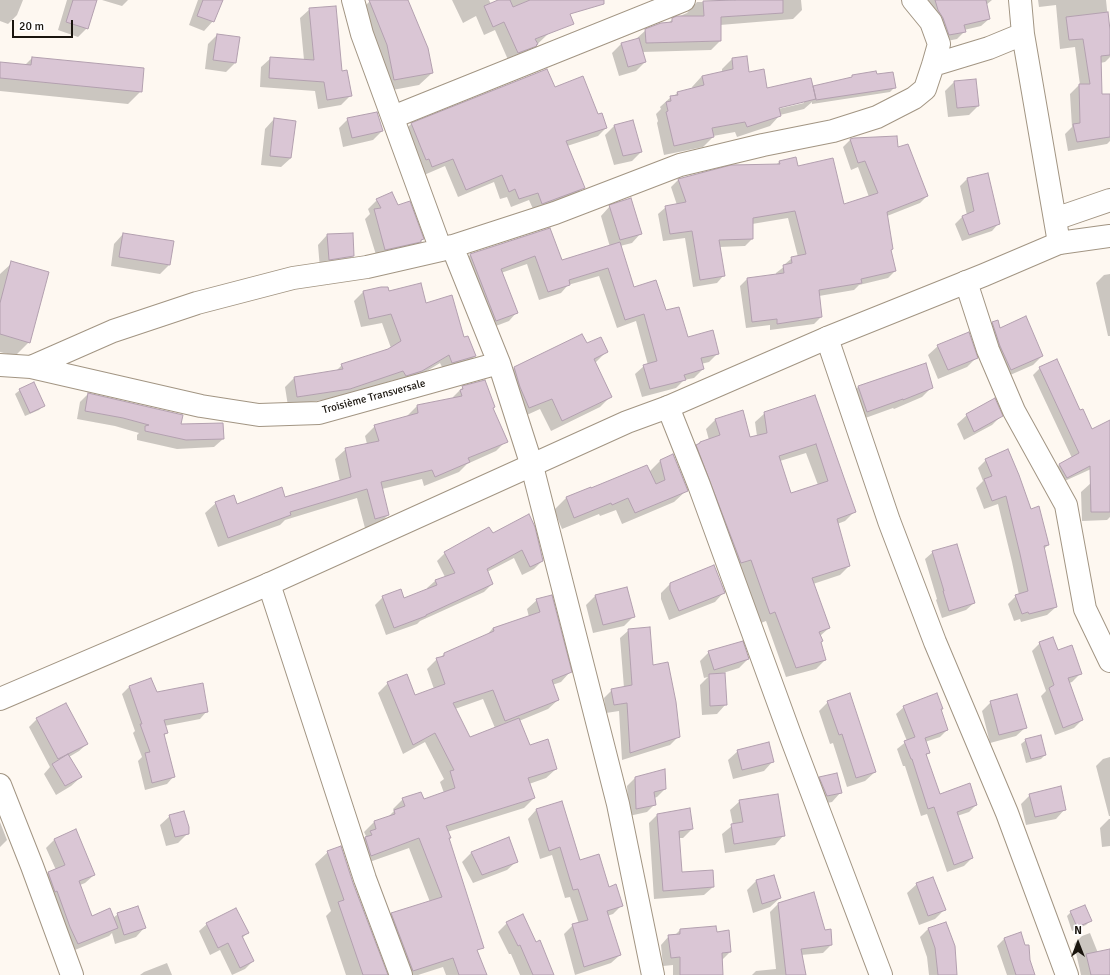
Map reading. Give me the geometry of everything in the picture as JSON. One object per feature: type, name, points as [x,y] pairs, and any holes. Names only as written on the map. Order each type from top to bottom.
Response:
[{"type":"street","points":[[353,0],[362,34],[392,117],[447,248],[499,362],[532,466],[618,804],[653,975]]},
{"type":"street","points":[[392,117],[684,0]]},
{"type":"street","points":[[31,367],[113,331],[197,303],[293,278],[367,267],[447,248],[555,213],[680,165],[763,145],[833,131],[877,117],[914,98],[925,89],[933,65],[939,44],[931,22],[912,0]]},
{"type":"street","points":[[1020,0],[1023,34],[1059,243]]},
{"type":"street","points":[[933,65],[989,48],[1023,34]]},
{"type":"street","points":[[1055,219],[1110,200]]},
{"type":"street","points":[[0,699],[269,584],[628,422],[668,407],[827,338],[1059,243],[1110,236]]},
{"type":"street","points":[[966,282],[988,350],[1014,411],[1066,505],[1085,609],[1110,661]]},
{"type":"street","points":[[827,338],[889,521],[935,642],[1006,813],[1067,975]]},
{"type":"street","name":"Troisième Transversale","points":[[0,366],[31,367],[201,406],[259,415],[319,413],[499,362]]},
{"type":"street","points":[[668,407],[699,485],[795,748],[881,975]]},
{"type":"street","points":[[269,584],[365,880],[401,975]]},
{"type":"street","points":[[0,786],[32,866],[72,975]]},
{"type":"building","points":[[73,0],[97,0],[88,29],[66,22]]},
{"type":"building","points":[[203,0],[223,0],[214,22],[197,16]]},
{"type":"building","points":[[369,0],[408,0],[428,48],[433,73],[394,80],[387,45]]},
{"type":"building","points":[[498,0],[510,0],[513,7],[530,0],[604,0],[604,4],[570,14],[574,24],[535,39],[538,44],[536,45],[537,46],[518,53],[504,22],[493,27],[484,6]]},
{"type":"building","points":[[783,0],[783,13],[721,17],[721,41],[646,43],[645,29],[661,23],[672,22],[672,18],[677,16],[704,16],[703,1]]},
{"type":"building","points":[[935,0],[986,0],[990,19],[964,25],[966,32],[949,35]]},
{"type":"building","points":[[336,6],[342,71],[347,70],[352,96],[327,100],[324,82],[269,78],[270,57],[314,60],[309,8]]},
{"type":"building","points":[[1108,12],[1110,55],[1101,56],[1102,94],[1110,94],[1110,137],[1077,142],[1073,124],[1080,123],[1079,84],[1090,84],[1083,39],[1069,40],[1066,17]]},
{"type":"building","points":[[217,34],[240,37],[236,63],[213,60]]},
{"type":"building","points":[[639,38],[646,62],[628,67],[621,43]]},
{"type":"building","points":[[747,56],[749,72],[764,69],[767,88],[811,78],[816,99],[779,108],[781,116],[747,127],[745,122],[712,128],[714,137],[674,146],[666,112],[668,111],[666,102],[671,101],[670,96],[678,95],[677,92],[704,85],[702,76],[733,69],[732,58]]},
{"type":"building","points":[[32,57],[144,68],[142,92],[0,78],[0,62],[31,65]]},
{"type":"building","points":[[547,69],[555,87],[583,76],[598,114],[602,113],[607,128],[566,141],[585,188],[542,204],[538,193],[519,199],[515,189],[509,192],[502,175],[466,190],[453,159],[432,167],[429,159],[426,160],[411,123]]},
{"type":"building","points":[[876,71],[877,74],[893,72],[896,88],[816,100],[813,86],[852,77],[852,75]]},
{"type":"building","points":[[976,79],[979,106],[957,108],[954,81]]},
{"type":"building","points":[[377,112],[383,131],[352,138],[347,118]]},
{"type":"building","points":[[274,118],[296,121],[291,158],[270,156]]},
{"type":"building","points":[[633,120],[642,152],[623,156],[614,125]]},
{"type":"building","points":[[897,136],[898,147],[908,144],[928,196],[887,212],[893,249],[891,250],[896,271],[861,279],[862,283],[819,290],[822,317],[777,324],[777,319],[752,322],[747,278],[784,273],[783,265],[792,263],[791,257],[806,254],[795,211],[753,218],[753,239],[719,240],[725,276],[700,280],[692,231],[670,234],[665,206],[686,202],[678,179],[731,165],[780,164],[779,161],[796,157],[798,166],[833,158],[844,204],[878,193],[865,161],[858,163],[850,139]]},
{"type":"building","points":[[988,173],[1000,224],[969,235],[962,216],[974,211],[967,178]]},
{"type":"building","points":[[392,192],[398,205],[410,201],[424,239],[421,240],[421,242],[385,250],[374,209],[381,208],[376,199]]},
{"type":"building","points":[[631,198],[642,234],[620,240],[609,205]]},
{"type":"building","points":[[550,228],[562,260],[620,242],[634,287],[656,280],[666,310],[679,307],[688,337],[713,330],[719,354],[701,358],[704,369],[684,375],[686,380],[650,389],[643,365],[657,361],[644,314],[625,320],[608,268],[569,280],[570,285],[548,292],[535,256],[501,269],[518,313],[496,321],[470,254]]},
{"type":"building","points":[[123,233],[174,241],[170,265],[119,257]]},
{"type":"building","points":[[353,233],[354,256],[329,260],[327,234]]},
{"type":"building","points":[[11,261],[49,272],[30,343],[0,334],[0,303]]},
{"type":"building","points":[[421,283],[426,303],[452,295],[464,337],[468,336],[476,356],[452,363],[449,355],[422,371],[406,376],[403,371],[350,389],[297,397],[294,377],[343,369],[341,364],[388,349],[401,341],[391,314],[369,319],[363,291],[388,287],[389,291]]},
{"type":"building","points":[[1026,316],[1043,356],[1011,370],[1000,346],[992,322],[998,320],[1000,328]]},
{"type":"building","points":[[969,332],[978,358],[948,370],[937,345]]},
{"type":"building","points":[[582,334],[587,343],[601,337],[608,352],[594,359],[612,397],[562,421],[552,399],[529,408],[520,387],[514,367]]},
{"type":"building","points":[[1057,359],[1080,410],[1083,409],[1092,429],[1110,420],[1110,512],[1091,512],[1090,466],[1067,478],[1059,464],[1079,453],[1039,367]]},
{"type":"building","points":[[926,363],[933,388],[867,412],[858,386]]},
{"type":"building","points":[[485,380],[495,407],[493,408],[508,442],[468,458],[470,462],[435,477],[432,470],[381,482],[389,515],[375,519],[367,489],[290,512],[291,515],[228,538],[215,502],[234,495],[237,504],[282,487],[285,497],[351,477],[345,448],[379,441],[374,425],[418,413],[417,405],[462,396],[460,390],[463,389],[462,386]]},
{"type":"building","points":[[34,382],[45,406],[30,413],[19,389]]},
{"type":"building","points":[[88,393],[183,415],[181,424],[223,423],[224,439],[186,440],[145,431],[145,426],[149,425],[123,418],[85,411]]},
{"type":"building","points":[[815,395],[856,512],[837,519],[850,566],[812,578],[830,628],[819,632],[823,641],[821,642],[826,660],[796,668],[775,612],[770,614],[751,560],[741,563],[696,445],[700,442],[720,435],[715,419],[743,410],[750,437],[767,433],[764,412]],"holes":[[[816,444],[828,481],[791,493],[779,456]]]},
{"type":"building","points":[[995,398],[1003,416],[974,432],[966,414]]},
{"type":"building","points":[[1008,449],[1031,509],[1039,506],[1049,545],[1044,546],[1057,607],[1029,614],[1028,612],[1022,614],[1015,595],[1028,591],[1006,496],[992,501],[984,479],[992,476],[985,459]]},
{"type":"building","points":[[673,454],[688,491],[635,513],[628,498],[612,505],[611,503],[574,518],[566,497],[647,465],[656,484],[665,480],[660,460]]},
{"type":"building","points":[[529,514],[535,527],[543,561],[530,567],[522,550],[487,569],[493,584],[426,616],[394,628],[382,596],[401,589],[404,598],[437,585],[435,580],[455,573],[444,552],[489,527],[493,533]]},
{"type":"building","points":[[957,544],[975,603],[949,611],[932,551]]},
{"type":"building","points":[[714,565],[725,593],[679,611],[670,590],[670,583]]},
{"type":"building","points":[[627,587],[635,617],[603,625],[595,595]]},
{"type":"building","points":[[552,595],[572,672],[552,680],[559,700],[505,721],[493,690],[453,703],[470,737],[519,718],[530,745],[548,739],[557,769],[528,778],[535,798],[446,826],[451,838],[449,838],[484,948],[477,950],[487,975],[459,975],[453,958],[413,971],[391,913],[442,897],[419,838],[371,856],[365,837],[372,835],[370,831],[376,829],[374,821],[395,814],[394,810],[405,806],[402,798],[421,792],[424,799],[455,788],[450,771],[454,770],[435,733],[413,745],[387,682],[407,674],[415,695],[445,684],[436,658],[444,656],[444,653],[494,631],[493,628],[540,612],[536,599]]},
{"type":"building","points":[[650,627],[653,665],[668,662],[676,702],[680,737],[630,753],[627,703],[614,705],[611,689],[632,685],[628,629]]},
{"type":"building","points":[[1053,637],[1058,650],[1072,645],[1082,674],[1068,678],[1083,720],[1063,728],[1049,688],[1054,685],[1039,642]]},
{"type":"building","points":[[743,641],[749,659],[714,670],[708,651]]},
{"type":"building","points":[[725,673],[727,705],[710,706],[709,674]]},
{"type":"building","points":[[151,678],[157,692],[203,683],[208,712],[164,720],[168,733],[164,734],[175,777],[152,783],[145,753],[150,752],[129,686]]},
{"type":"building","points":[[850,693],[876,772],[856,778],[842,734],[839,735],[827,701]]},
{"type":"building","points":[[937,693],[948,730],[925,738],[930,753],[926,754],[940,794],[970,783],[977,805],[957,812],[973,858],[954,865],[934,807],[928,809],[912,759],[904,741],[915,737],[903,706]]},
{"type":"building","points":[[1017,694],[1027,728],[999,735],[990,701]]},
{"type":"building","points":[[66,703],[88,744],[58,759],[36,718]]},
{"type":"building","points":[[1041,735],[1046,755],[1031,759],[1025,739]]},
{"type":"building","points":[[769,742],[774,762],[742,770],[737,750]]},
{"type":"building","points":[[68,754],[82,777],[65,786],[52,764]]},
{"type":"building","points":[[665,769],[666,789],[654,792],[656,805],[636,809],[635,777]]},
{"type":"building","points":[[837,773],[842,793],[827,796],[819,777]]},
{"type":"building","points":[[1061,786],[1066,810],[1035,817],[1029,794]]},
{"type":"building","points":[[778,794],[785,836],[734,844],[731,824],[743,822],[739,800]]},
{"type":"building","points":[[562,801],[580,860],[599,854],[609,887],[616,884],[623,906],[607,911],[621,955],[584,967],[572,924],[588,920],[578,889],[573,890],[560,847],[549,851],[536,809]]},
{"type":"building","points":[[690,808],[693,829],[679,831],[682,872],[713,870],[714,887],[663,891],[657,814]]},
{"type":"building","points":[[184,811],[189,827],[189,834],[175,837],[169,815]]},
{"type":"building","points":[[76,829],[95,875],[79,881],[92,916],[110,908],[118,928],[78,944],[57,891],[55,892],[48,872],[65,865],[54,839]]},
{"type":"building","points":[[509,837],[518,862],[482,875],[471,852]]},
{"type":"building","points":[[341,846],[353,883],[388,975],[363,975],[338,902],[344,900],[327,851]]},
{"type":"building","points":[[774,875],[781,898],[762,904],[756,880]]},
{"type":"building","points":[[933,877],[946,910],[928,916],[916,883]]},
{"type":"building","points":[[814,892],[825,930],[831,929],[832,945],[801,949],[806,975],[786,975],[778,903]]},
{"type":"building","points":[[1085,905],[1092,921],[1077,927],[1070,911]]},
{"type":"building","points":[[138,906],[146,928],[124,935],[117,913]]},
{"type":"building","points":[[236,908],[249,933],[242,936],[254,961],[240,968],[228,943],[218,948],[206,923]]},
{"type":"building","points":[[523,914],[536,942],[540,940],[554,975],[533,975],[520,945],[518,946],[506,922]]},
{"type":"building","points":[[946,922],[955,946],[957,975],[938,975],[935,948],[928,928]]},
{"type":"building","points":[[716,926],[717,932],[729,930],[731,952],[722,953],[723,975],[680,975],[680,957],[671,958],[668,935],[680,934],[680,929]]},
{"type":"building","points":[[1021,932],[1025,945],[1029,945],[1030,960],[1035,975],[1016,975],[1004,938]]},
{"type":"building","points":[[1110,949],[1110,975],[1091,975],[1086,954]]}]
